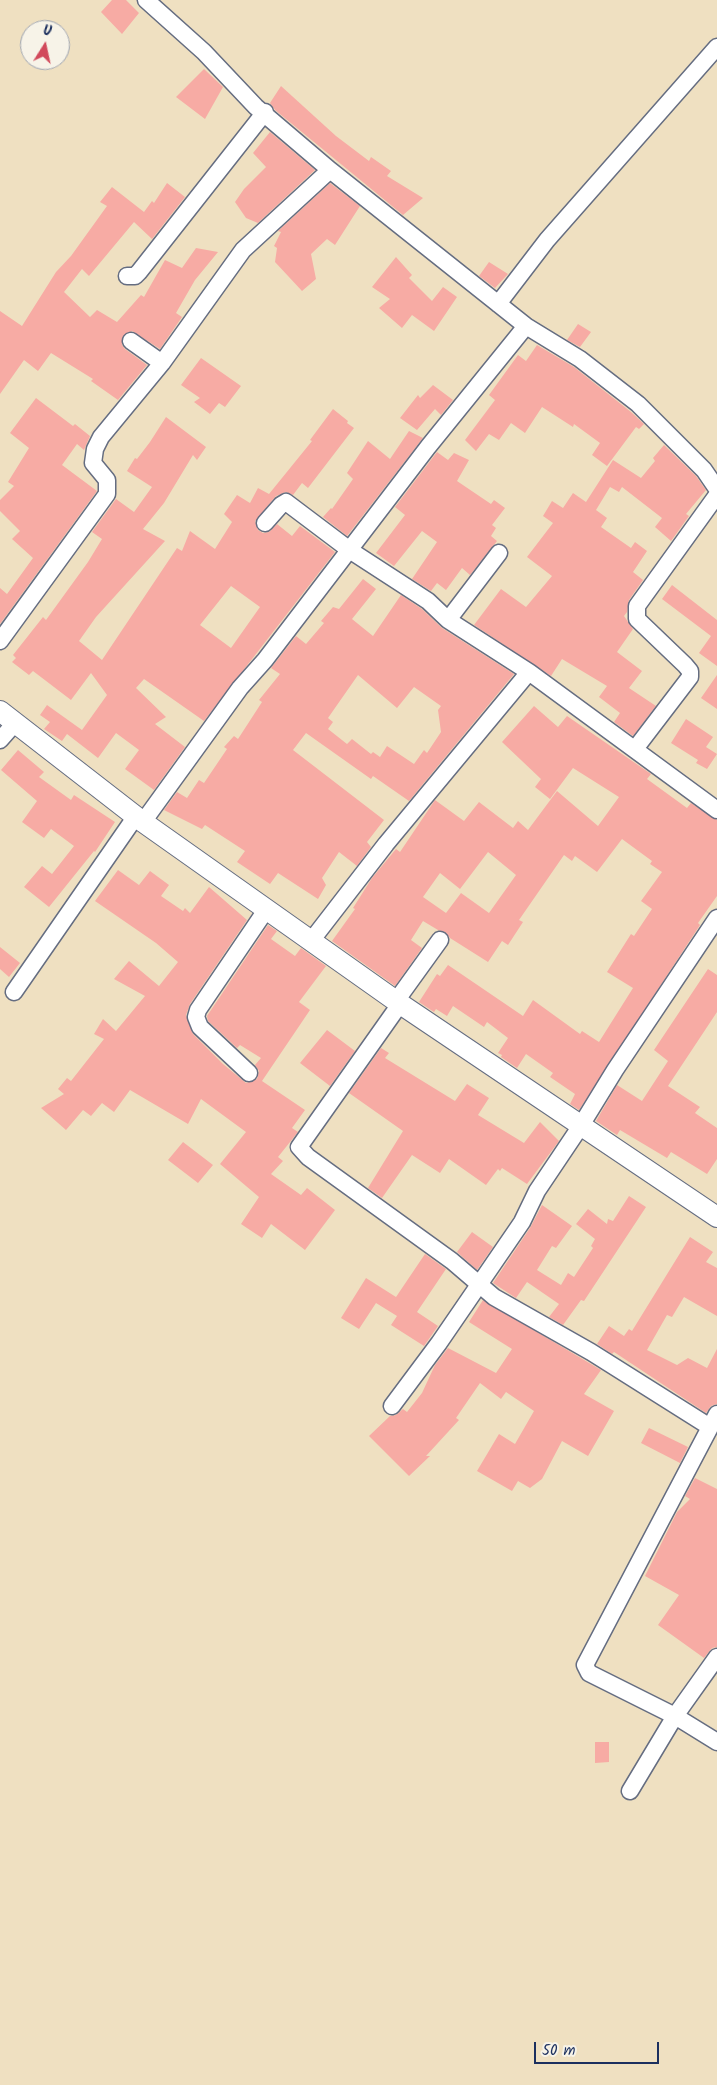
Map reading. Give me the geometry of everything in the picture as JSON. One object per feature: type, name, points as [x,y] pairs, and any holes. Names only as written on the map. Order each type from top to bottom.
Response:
[{"type":"street","points":[[146,0],[204,52],[256,107],[265,112],[330,170],[526,326],[580,359],[638,404],[704,470],[717,489]]},
{"type":"street","points":[[498,304],[547,240],[717,47]]},
{"type":"street","points":[[127,276],[135,276],[139,272],[265,112]]},
{"type":"street","points":[[0,641],[107,494],[107,480],[93,463],[95,449],[101,437],[162,363],[243,250],[330,170]]},
{"type":"street","points":[[14,992],[139,819],[156,807],[167,787],[235,695],[351,551],[428,446],[526,326]]},
{"type":"street","points":[[131,341],[162,363]]},
{"type":"street","points":[[635,748],[690,677],[690,670],[637,619],[637,606],[717,495]]},
{"type":"street","points":[[265,523],[286,502],[351,551],[428,601],[448,620],[529,672],[717,810]]},
{"type":"street","points":[[448,620],[499,553]]},
{"type":"street","points":[[312,942],[386,844],[529,672]]},
{"type":"street","points":[[0,740],[7,717],[139,819],[266,910],[580,1127],[717,1217]]},
{"type":"street","points":[[250,1073],[196,1023],[196,1013],[266,910]]},
{"type":"street","points":[[392,1406],[522,1222],[536,1191],[580,1127],[615,1070],[712,937],[717,918]]},
{"type":"street","points":[[440,940],[299,1147],[308,1157],[480,1284],[494,1297],[713,1420],[585,1665],[589,1672],[675,1716],[717,1742]]},
{"type":"street","points":[[630,1791],[675,1716],[717,1657]]},
{"type":"building","points":[[112,0],[126,0],[139,13],[122,34],[101,12]]},
{"type":"building","points":[[204,69],[223,87],[205,119],[176,97]]},
{"type":"building","points":[[281,86],[336,136],[369,161],[371,157],[391,171],[387,176],[423,198],[403,215],[275,110],[270,103]]},
{"type":"building","points":[[270,132],[315,170],[258,223],[246,218],[235,202],[244,189],[266,167],[253,153]]},
{"type":"building","points":[[167,183],[185,197],[152,239],[134,222],[89,276],[82,269],[64,292],[90,317],[97,310],[117,322],[141,295],[144,297],[165,260],[182,268],[196,248],[218,252],[195,280],[176,313],[182,317],[160,349],[132,331],[123,336],[122,345],[125,349],[147,365],[118,400],[91,381],[93,379],[51,353],[38,371],[24,360],[0,394],[0,311],[22,326],[56,272],[71,256],[107,206],[100,202],[112,187],[144,212],[152,201],[154,203]]},
{"type":"building","points":[[330,183],[360,206],[335,245],[327,239],[311,254],[316,279],[302,291],[275,262],[277,248],[274,246],[281,232],[278,231]]},
{"type":"building","points":[[396,257],[412,275],[409,278],[432,301],[443,287],[457,297],[434,331],[412,315],[402,328],[379,308],[390,299],[372,287]]},
{"type":"building","points":[[489,262],[508,274],[495,288],[479,276]]},
{"type":"building","points":[[578,324],[591,332],[580,347],[567,340]]},
{"type":"building","points":[[537,345],[574,367],[644,424],[639,429],[636,427],[607,466],[592,455],[600,443],[574,424],[573,427],[542,407],[525,433],[511,423],[499,440],[489,434],[476,451],[465,440],[495,400],[489,395],[518,355],[526,361]]},
{"type":"building","points":[[201,358],[241,386],[225,407],[219,403],[210,414],[194,402],[200,398],[181,385]]},
{"type":"building","points":[[433,385],[453,400],[441,415],[435,409],[417,430],[400,418],[418,395],[420,398]]},
{"type":"building","points":[[36,398],[73,426],[75,424],[90,436],[84,450],[77,444],[62,465],[97,491],[0,624],[0,588],[7,594],[33,558],[12,539],[20,531],[0,511],[0,500],[14,486],[8,482],[29,448],[10,433]]},
{"type":"building","points":[[333,409],[354,428],[308,488],[302,483],[293,495],[286,492],[276,496],[255,521],[258,530],[263,533],[269,532],[277,524],[292,536],[300,526],[335,552],[204,721],[144,679],[136,688],[166,717],[155,724],[185,747],[154,790],[125,769],[139,750],[116,733],[98,758],[67,734],[62,741],[44,729],[50,722],[40,715],[47,705],[82,730],[107,695],[91,673],[71,700],[33,671],[29,675],[12,662],[16,658],[13,655],[43,617],[46,620],[88,562],[102,539],[92,532],[116,499],[134,512],[152,487],[127,471],[135,458],[137,459],[150,442],[166,417],[206,447],[197,460],[193,455],[164,503],[143,529],[165,541],[96,617],[79,641],[102,660],[177,548],[182,551],[190,531],[215,549],[232,522],[224,514],[237,495],[250,503],[258,488],[269,494],[312,441],[310,440]],"holes":[[[231,586],[260,607],[231,648],[200,625]]]},
{"type":"building","points":[[409,431],[423,438],[347,536],[323,517],[332,509],[353,479],[347,473],[368,441],[390,459]]},
{"type":"building","points":[[664,445],[696,476],[706,490],[686,514],[689,516],[671,541],[655,527],[662,518],[622,487],[619,492],[610,487],[596,510],[607,518],[601,527],[631,548],[635,542],[647,551],[633,572],[643,580],[629,600],[627,612],[624,616],[633,629],[617,652],[642,671],[629,688],[656,706],[633,736],[614,722],[620,713],[599,697],[607,686],[562,659],[551,676],[474,625],[501,589],[526,607],[552,576],[527,557],[553,523],[543,516],[552,501],[563,508],[573,493],[586,502],[613,460],[641,478],[655,461],[653,458]]},
{"type":"building","points":[[437,452],[448,460],[454,453],[469,460],[457,481],[491,504],[494,500],[505,508],[492,525],[496,528],[491,536],[497,541],[470,575],[462,568],[446,590],[437,583],[431,591],[412,579],[437,542],[422,531],[394,566],[376,553],[405,515],[395,507]]},
{"type":"building","points":[[363,579],[376,589],[352,619],[373,636],[401,595],[422,609],[442,628],[514,674],[409,801],[373,776],[371,779],[306,733],[293,750],[384,820],[367,842],[371,847],[357,866],[339,852],[322,878],[326,885],[318,899],[278,873],[270,884],[237,862],[245,851],[205,825],[202,829],[164,810],[177,792],[187,798],[199,780],[204,783],[227,749],[224,747],[234,736],[238,739],[262,702],[259,700],[280,674],[271,668],[296,636],[306,644],[324,623],[321,621],[333,607],[339,609]],"holes":[[[358,675],[397,708],[414,687],[441,706],[438,710],[441,732],[427,753],[424,750],[414,764],[387,746],[380,757],[373,752],[371,754],[352,739],[347,744],[328,729],[333,722],[328,718]]]},
{"type":"building","points":[[672,585],[717,620],[717,666],[699,653],[711,636],[662,599]]},
{"type":"building","points":[[717,675],[717,709],[701,698]]},
{"type":"building","points":[[534,706],[558,727],[567,716],[651,774],[647,779],[687,808],[691,803],[717,820],[717,896],[579,1110],[570,1104],[575,1094],[550,1077],[553,1073],[526,1054],[517,1068],[501,1057],[502,1055],[498,1053],[508,1038],[487,1022],[484,1027],[453,1006],[447,1016],[436,1009],[434,1012],[419,1002],[437,974],[440,976],[448,965],[523,1016],[533,1000],[580,1034],[582,1031],[599,1042],[633,988],[607,972],[631,934],[634,936],[652,909],[641,901],[662,872],[650,864],[652,861],[622,839],[597,872],[575,856],[572,861],[564,855],[519,920],[523,922],[508,945],[502,941],[488,962],[450,938],[445,932],[423,921],[411,940],[422,948],[395,986],[332,941],[355,909],[353,908],[372,878],[396,849],[400,852],[435,800],[464,821],[479,802],[513,828],[518,821],[528,830],[557,791],[598,826],[619,797],[573,768],[550,799],[535,787],[541,779],[502,742]],"holes":[[[488,852],[516,875],[489,913],[461,893],[446,913],[423,897],[440,873],[460,889]]]},
{"type":"building","points":[[686,719],[713,737],[706,747],[717,754],[707,769],[696,763],[698,760],[671,743]]},
{"type":"building","points":[[18,750],[44,772],[39,777],[71,800],[74,795],[115,822],[95,852],[49,907],[24,887],[42,866],[52,874],[74,846],[51,829],[44,838],[22,822],[37,801],[1,770]]},
{"type":"building","points":[[118,870],[139,885],[150,871],[169,885],[161,896],[183,911],[185,908],[190,913],[209,887],[247,920],[190,1004],[186,1015],[193,1034],[223,1064],[246,1083],[257,1079],[259,1071],[255,1065],[261,1058],[240,1045],[237,1048],[208,1021],[207,1016],[268,925],[277,931],[271,939],[295,956],[301,948],[326,966],[299,1002],[310,1010],[262,1081],[305,1110],[292,1128],[298,1132],[278,1157],[283,1161],[271,1174],[301,1195],[307,1188],[335,1210],[305,1250],[271,1224],[262,1238],[241,1224],[259,1197],[220,1164],[246,1132],[201,1099],[188,1124],[130,1090],[114,1112],[102,1103],[91,1116],[83,1110],[66,1130],[41,1108],[64,1094],[58,1089],[67,1078],[71,1081],[104,1039],[94,1034],[103,1019],[116,1031],[145,996],[114,979],[129,961],[159,986],[178,962],[156,943],[95,901]]},
{"type":"building","points":[[0,947],[20,963],[9,977],[0,969]]},
{"type":"building","points":[[708,969],[717,975],[717,1012],[668,1086],[700,1107],[695,1113],[717,1128],[717,1159],[707,1174],[671,1152],[667,1158],[620,1130],[617,1135],[596,1121],[617,1085],[642,1101],[668,1061],[654,1050]]},
{"type":"building","points":[[327,1030],[355,1051],[330,1086],[300,1063]]},
{"type":"building","points":[[381,1048],[389,1053],[385,1058],[455,1101],[467,1084],[489,1098],[478,1115],[524,1143],[540,1122],[559,1141],[527,1184],[502,1168],[500,1171],[498,1169],[486,1185],[449,1159],[440,1173],[412,1155],[382,1198],[368,1188],[403,1131],[349,1093]]},
{"type":"building","points":[[183,1142],[213,1165],[198,1183],[168,1160]]},
{"type":"building","points":[[629,1196],[646,1207],[584,1301],[581,1300],[563,1325],[549,1317],[559,1304],[527,1282],[516,1298],[493,1283],[530,1228],[542,1205],[572,1226],[556,1248],[552,1246],[537,1270],[561,1285],[568,1273],[574,1277],[593,1248],[591,1246],[595,1239],[576,1224],[588,1209],[607,1224],[608,1219],[613,1221]]},
{"type":"building","points":[[472,1232],[493,1247],[477,1270],[457,1252]]},
{"type":"building","points":[[690,1237],[713,1252],[706,1262],[717,1268],[717,1316],[684,1297],[672,1317],[667,1315],[647,1350],[677,1365],[688,1358],[707,1368],[717,1349],[717,1404],[711,1406],[706,1413],[614,1352],[612,1354],[597,1344],[609,1326],[624,1336],[629,1329],[632,1331]]},
{"type":"building","points":[[425,1254],[446,1269],[417,1312],[438,1326],[424,1346],[391,1325],[397,1316],[376,1303],[359,1329],[341,1318],[366,1278],[396,1297]]},
{"type":"building","points":[[483,1300],[601,1370],[584,1394],[614,1411],[588,1456],[562,1441],[542,1479],[530,1488],[518,1481],[512,1491],[477,1471],[499,1434],[515,1444],[534,1411],[506,1392],[501,1399],[480,1383],[456,1418],[459,1420],[426,1456],[430,1456],[409,1476],[369,1436],[390,1416],[396,1415],[403,1409],[407,1412],[422,1393],[435,1365],[448,1348],[496,1373],[512,1349],[469,1322]]},
{"type":"building","points":[[649,1428],[688,1447],[680,1463],[641,1443]]},
{"type":"building","points":[[695,1478],[717,1489],[717,1647],[712,1648],[704,1658],[658,1625],[679,1595],[645,1576],[677,1512],[690,1499],[685,1496]]},
{"type":"building","points":[[595,1742],[609,1742],[609,1762],[595,1763]]}]
